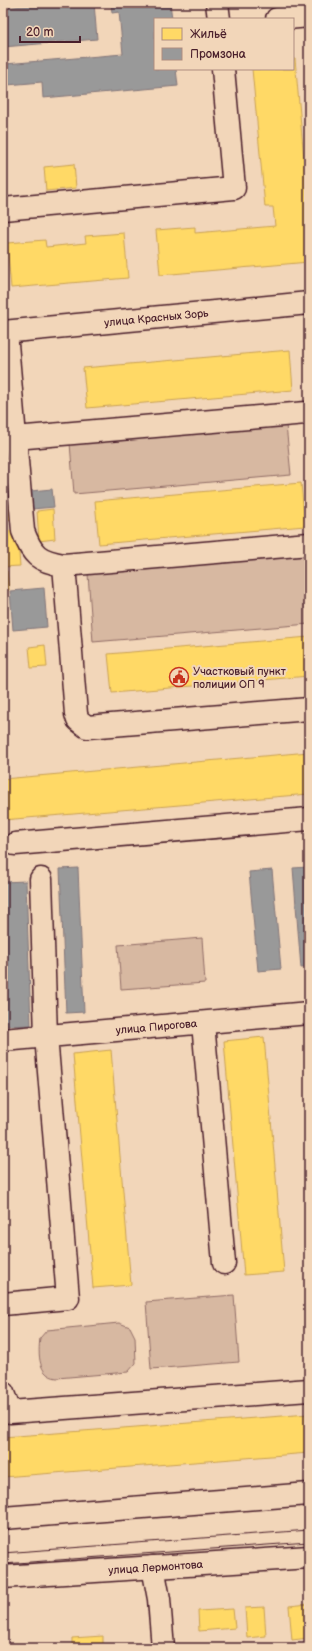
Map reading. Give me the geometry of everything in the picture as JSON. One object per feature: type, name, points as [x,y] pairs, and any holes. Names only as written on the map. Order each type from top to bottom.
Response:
[{"type":"street","points":[[217,3],[219,18]]},
{"type":"street","points":[[288,18],[309,16]]},
{"type":"street","points":[[3,209],[234,188],[223,70]]},
{"type":"street","name":"улица Красных Зорь","points":[[4,332],[309,303]]},
{"type":"street","points":[[4,332],[23,531],[31,550],[47,563],[64,565],[309,544]]},
{"type":"street","points":[[15,438],[306,413]]},
{"type":"street","points":[[64,565],[76,714],[78,720],[87,727],[309,709]]},
{"type":"street","points":[[15,844],[309,819]]},
{"type":"street","points":[[3,1304],[68,1298],[46,1036],[41,879]]},
{"type":"street","name":"улица Пирогова","points":[[3,1040],[309,1013]]},
{"type":"street","points":[[203,1023],[224,1263]]},
{"type":"street","points":[[3,1393],[10,1412],[309,1390]]},
{"type":"street","points":[[3,1518],[309,1494]]},
{"type":"street","name":"улица Лермонтова","points":[[3,1577],[309,1557]]},
{"type":"street","points":[[154,1567],[159,1599],[163,1648]]},
{"type":"shaded area","points":[[286,425],[291,475],[74,494],[70,443]]},
{"type":"shaded area","points":[[307,555],[309,624],[93,642],[88,574]]},
{"type":"shaded area","points":[[202,938],[205,983],[121,989],[118,945]]},
{"type":"shaded area","points":[[234,1295],[239,1362],[151,1369],[146,1302]]},
{"type":"shaded area","points":[[119,1323],[130,1327],[135,1337],[136,1363],[128,1372],[57,1378],[46,1373],[43,1369],[39,1357],[40,1338],[47,1330]]},
{"type":"building: Жильё","points":[[295,59],[309,215],[309,262],[160,275],[156,230],[195,227],[195,233],[275,226],[273,207],[265,207],[252,70],[294,70]]},
{"type":"building: Жильё","points":[[74,164],[76,188],[46,191],[44,167]]},
{"type":"building: Жильё","points":[[124,233],[128,278],[11,288],[7,243],[45,240],[46,247],[86,243],[85,236]]},
{"type":"building: Жильё","points":[[290,350],[293,390],[87,408],[83,368]]},
{"type":"building: Жильё","points":[[8,463],[10,487],[3,488],[3,464]]},
{"type":"building: Жильё","points":[[301,483],[305,526],[99,544],[95,501]]},
{"type":"building: Жильё","points":[[12,504],[13,519],[4,520],[5,529],[3,529],[3,505]]},
{"type":"building: Жильё","points":[[53,509],[55,539],[39,541],[37,511]]},
{"type":"building: Жильё","points":[[17,530],[20,566],[3,567],[3,531]]},
{"type":"building: Жильё","points":[[3,571],[7,571],[9,590],[3,590]]},
{"type":"building: Жильё","points":[[309,637],[309,676],[112,693],[108,654]]},
{"type":"building: Жильё","points":[[45,645],[47,667],[31,668],[29,647]]},
{"type":"building: Жильё","points":[[309,752],[309,794],[3,820],[3,779]]},
{"type":"building: Жильё","points":[[264,1037],[284,1272],[244,1275],[224,1041]]},
{"type":"building: Жильё","points":[[111,1050],[131,1285],[93,1288],[73,1054]]},
{"type":"building: Жильё","points":[[309,1414],[309,1453],[3,1477],[3,1437]]},
{"type":"building: Жильё","points":[[309,1604],[309,1638],[292,1640],[289,1606]]},
{"type":"building: Жильё","points":[[264,1607],[266,1636],[247,1638],[245,1608]]},
{"type":"building: Жильё","points":[[233,1609],[235,1628],[199,1631],[198,1611]]},
{"type":"building: Жильё","points":[[103,1636],[103,1648],[72,1648],[72,1638]]},
{"type":"building: Промзона","points":[[57,3],[94,3],[97,39],[3,47],[3,8]]},
{"type":"building: Промзона","points":[[111,3],[170,3],[172,18],[154,18],[154,70],[176,70],[178,86],[43,98],[42,82],[7,85],[5,64],[123,54],[119,12],[112,13]]},
{"type":"building: Промзона","points":[[52,489],[54,507],[32,509],[31,491]]},
{"type":"building: Промзона","points":[[44,588],[47,627],[13,630],[10,591]]},
{"type":"building: Промзона","points":[[309,867],[309,967],[301,968],[293,868]]},
{"type":"building: Промзона","points":[[78,868],[84,1012],[66,1013],[60,869]]},
{"type":"building: Промзона","points":[[272,870],[281,969],[258,971],[249,872]]},
{"type":"building: Промзона","points":[[26,881],[31,1025],[3,1026],[3,882]]},
{"type":"tram line","points":[[3,1553],[309,1530]]},
{"type":"tram line","points":[[3,1564],[309,1542]]},
{"type":"place","name":"Участковый пункт полиции ОП 9","points":[[179,677]]}]
